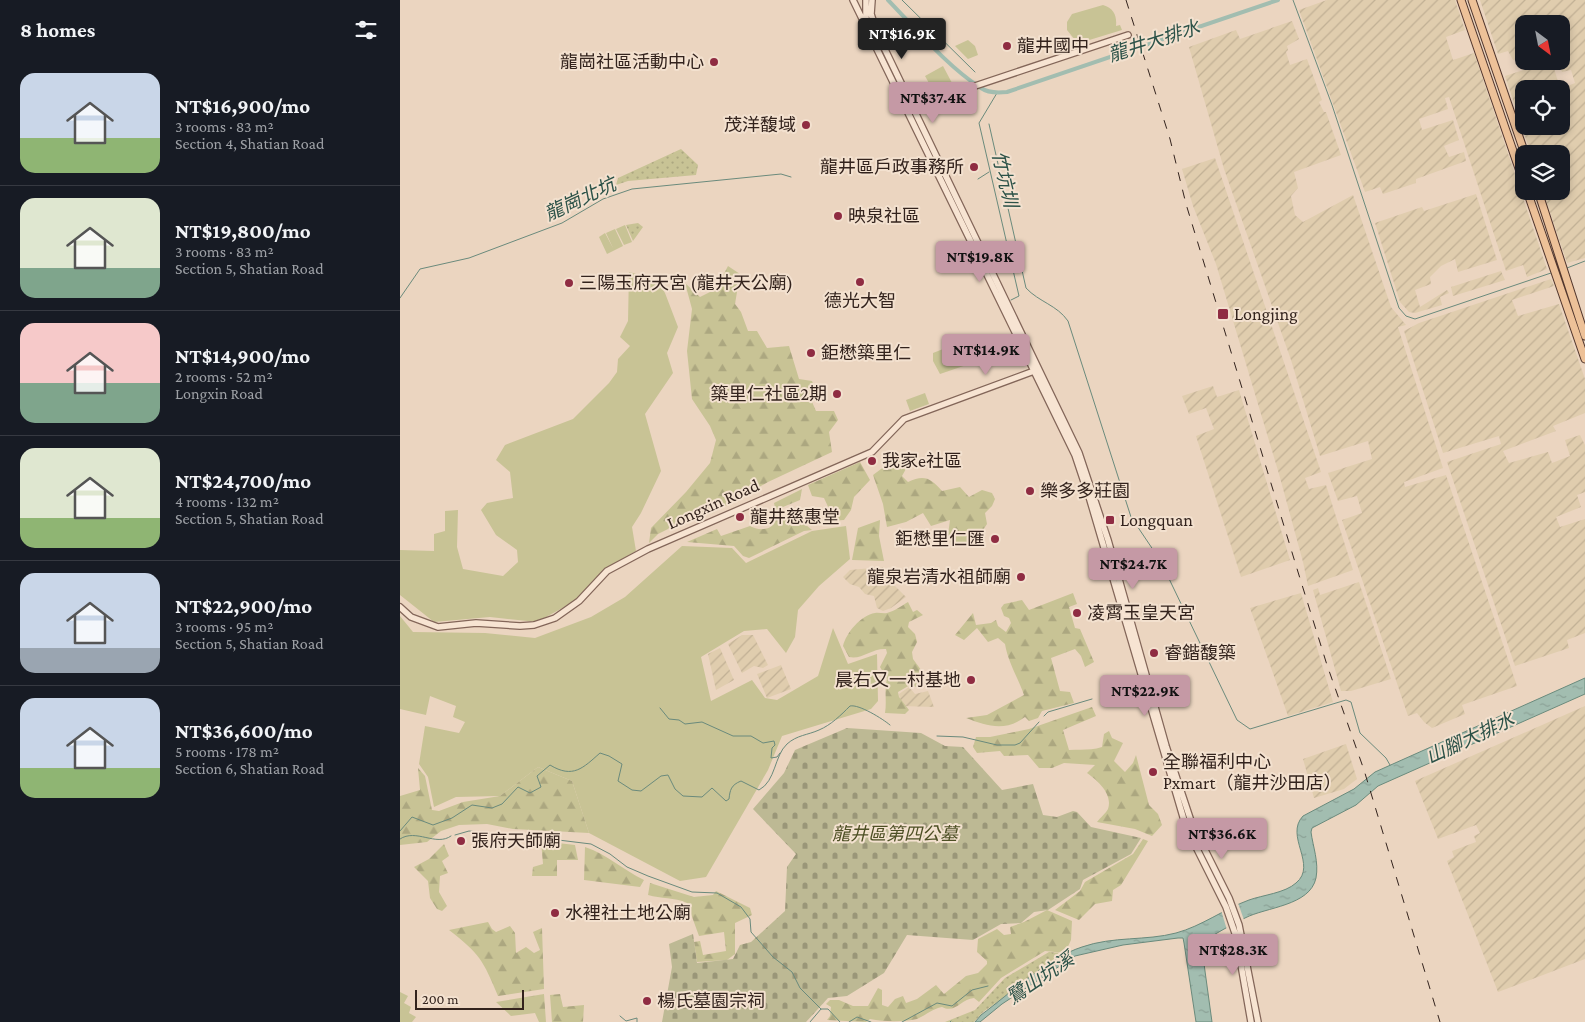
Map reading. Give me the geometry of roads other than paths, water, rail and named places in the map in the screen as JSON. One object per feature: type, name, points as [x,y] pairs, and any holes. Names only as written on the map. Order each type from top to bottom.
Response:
[{"type":"main road","points":[[1461,0],[1515,157]]},
{"type":"main road","points":[[1472,0],[1522,145]]},
{"type":"main road","points":[[1530,200],[1585,359]]},
{"type":"main road","points":[[1541,200],[1585,336]]},
{"type":"street","points":[[853,0],[911,108]]},
{"type":"street","points":[[866,22],[869,1]]},
{"type":"street","points":[[869,1],[873,22],[938,166],[944,187],[1078,456],[1109,543],[1127,622]]},
{"type":"street","points":[[866,22],[873,22]]},
{"type":"street","points":[[911,108],[1128,35]]},
{"type":"street","points":[[938,166],[951,185],[1036,371]]},
{"type":"street","name":"Longxin Road","points":[[400,607],[411,617],[438,627],[476,623],[534,625],[555,618],[579,601],[607,571],[648,549],[872,452],[904,419],[1036,371]]},
{"type":"street","points":[[1078,456],[1102,545],[1133,642],[1137,642],[1189,826]]},
{"type":"street","points":[[1102,545],[1109,543]]},
{"type":"street","points":[[1127,622],[1119,619],[1136,655],[1154,724],[1189,826],[1229,906],[1248,960],[1258,1022]]},
{"type":"street","points":[[1145,691],[1154,714],[1158,714]]},
{"type":"street","points":[[1154,724],[1159,726],[1166,746]]},
{"type":"street","points":[[1235,925],[1251,1022]]},
{"type":"water","points":[[1585,678],[1585,694],[1378,786],[1356,805],[1312,828],[1317,872],[1312,887],[1305,895],[1286,904],[1245,918],[1201,942],[1212,1022],[1196,1022],[1183,938],[1178,938],[1123,945],[1075,956],[1002,1004],[980,1022],[975,1022],[981,1015],[1043,967],[1070,952],[1106,941],[1176,933],[1240,904],[1291,886],[1302,876],[1304,868],[1297,832],[1298,824],[1303,816],[1354,789],[1375,772]]},
{"type":"waterway","name":"龍井大排水","points":[[888,0],[956,69],[984,90],[990,92],[1007,92],[1278,0]]},
{"type":"waterway","points":[[902,0],[975,72]]},
{"type":"waterway","points":[[1293,0],[1332,105],[1399,308],[1406,316],[1415,319],[1551,273]]},
{"type":"waterway","name":"竹坑圳","points":[[997,93],[979,123],[1019,296],[1011,300]]},
{"type":"waterway","points":[[989,124],[1026,288],[1036,297],[1059,311],[1068,321],[1131,517],[1160,560],[1237,720],[1250,729],[1346,700],[1351,702],[1360,733],[1386,758],[1390,765]]},
{"type":"waterway","name":"龍崗北坑","points":[[978,179],[989,172]]},
{"type":"waterway","name":"龍崗北坑","points":[[400,298],[420,269],[469,258],[562,223],[603,199],[632,189],[781,174],[791,177]]},
{"type":"waterway","points":[[1567,268],[1585,261]]},
{"type":"waterway","points":[[1044,716],[1048,712],[1092,699]]},
{"type":"waterway","points":[[400,831],[412,817],[433,825],[452,818],[472,805],[492,808],[502,804],[518,787],[530,793],[541,787],[537,776],[550,765],[565,771],[577,770],[600,753],[622,764],[618,781],[632,790],[641,791],[661,776],[668,775],[675,789],[683,796],[702,797],[712,788],[726,801],[729,799],[733,786],[741,781],[759,790],[765,786],[787,744],[828,725],[850,706],[865,710],[890,725]]},
{"type":"waterway","points":[[660,708],[669,719],[679,720],[685,724],[702,722],[733,736],[751,736],[763,743],[774,741],[775,745],[772,748],[771,758],[777,757],[780,753]]},
{"type":"waterway","points":[[937,736],[963,737],[997,745],[1015,745],[1020,743],[1039,722]]},
{"type":"waterway","points":[[455,835],[469,831],[496,834],[504,838],[542,838],[591,844],[610,854],[627,867],[648,876],[692,892],[717,893],[741,907],[750,919],[751,932],[773,957],[792,972],[800,988],[821,1009]]},
{"type":"waterway","points":[[400,839],[413,835],[439,840],[451,836]]},
{"type":"waterway","points":[[902,1022],[937,1003],[952,1006],[972,990],[988,986]]},
{"type":"waterway","points":[[810,1022],[821,1009],[828,1009],[840,1022]]},
{"type":"waterway","points":[[620,1016],[626,1021],[637,1018],[637,1022]]},
{"type":"waterway","points":[[849,1022],[857,1017],[871,1022]]},
{"type":"railway","points":[[1126,0],[1170,139],[1186,204],[1298,572],[1327,665],[1364,770],[1440,1022]]},
{"type":"place","name":"龍井國中","points":[[1007,46]]},
{"type":"place","name":"龍崗社區活動中心","points":[[714,62]]},
{"type":"place","name":"茂洋馥域","points":[[806,125]]},
{"type":"place","name":"龍井區戶政事務所","points":[[974,167]]},
{"type":"place","name":"映泉社區","points":[[838,216]]},
{"type":"place","name":"德光大智","points":[[860,282]]},
{"type":"place","name":"三陽玉府天宮 (龍井天公廟)","points":[[569,283]]},
{"type":"place","name":"Longjing","points":[[1223,314]]},
{"type":"place","name":"鉅懋築里仁","points":[[811,353]]},
{"type":"place","name":"築里仁社區2期","points":[[837,394]]},
{"type":"place","name":"我家e社區","points":[[872,461]]},
{"type":"place","name":"樂多多莊園","points":[[1030,491]]},
{"type":"place","name":"龍井慈惠堂","points":[[740,517]]},
{"type":"place","name":"Longquan","points":[[1110,520]]},
{"type":"place","name":"鉅懋里仁匯","points":[[995,539]]},
{"type":"place","name":"龍泉岩清水祖師廟","points":[[1021,577]]},
{"type":"place","name":"凌霄玉皇天宮","points":[[1077,613]]},
{"type":"place","name":"睿鍇馥築","points":[[1154,653]]},
{"type":"place","name":"晨右又一村基地","points":[[971,680]]},
{"type":"place","name":"全聯福利中心 Pxmart（龍井沙田店）","points":[[1153,772]]},
{"type":"place","name":"張府天師廟","points":[[461,841]]},
{"type":"place","name":"水裡社土地公廟","points":[[555,913]]},
{"type":"place","name":"楊氏墓園宗祠","points":[[647,1001]]},
{"type":"water label","name":"山腳大排水","points":[[1470,738]]},
{"type":"water label","name":"鷺山坑溪","points":[[1040,978]]},
{"type":"park label","name":"龍井區第四公墓","points":[[895,834]]}]
